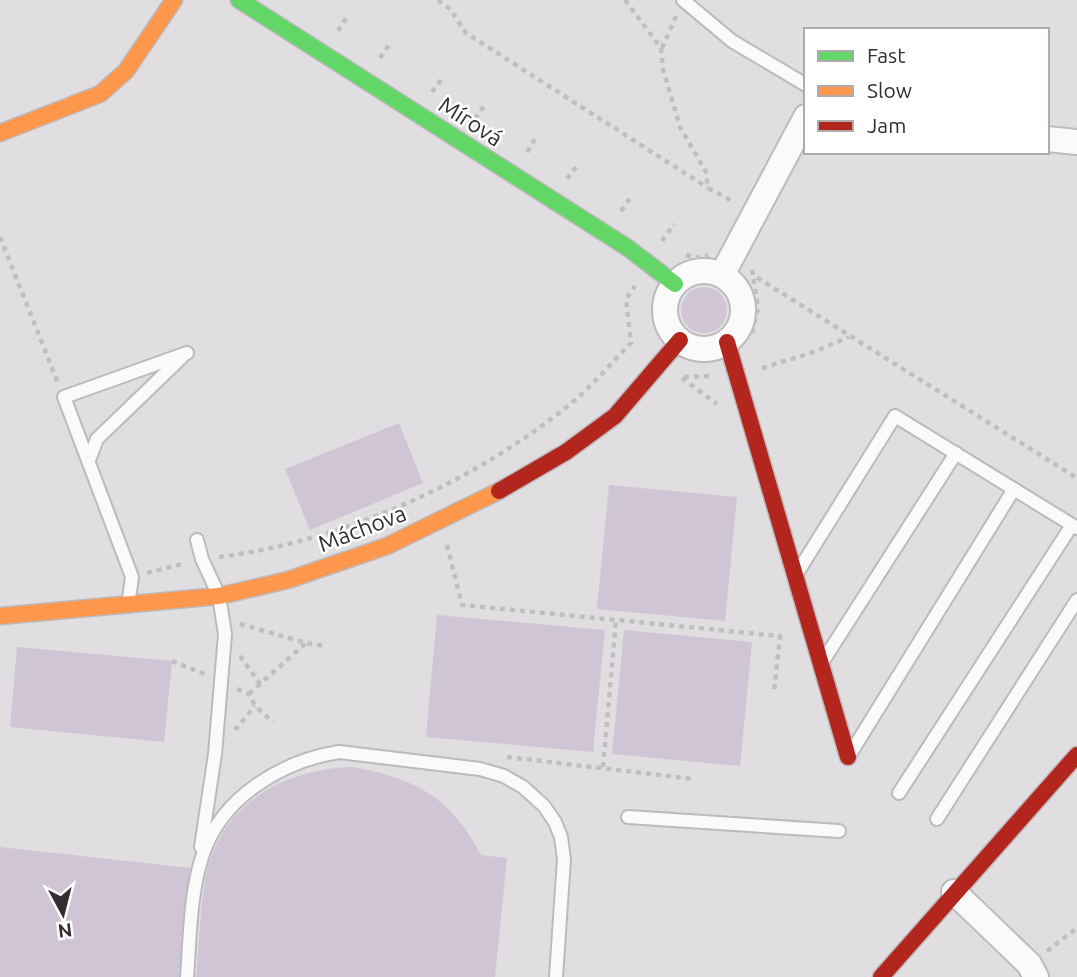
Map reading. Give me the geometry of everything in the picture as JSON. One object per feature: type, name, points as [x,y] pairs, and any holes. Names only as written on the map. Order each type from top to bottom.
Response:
[{"type":"street","points":[[0,133],[100,94],[126,71],[174,0]]},
{"type":"street","name":"Mírová","points":[[239,0],[652,266],[675,285]]},
{"type":"street","points":[[722,275],[804,121]]},
{"type":"street","points":[[1049,139],[1077,142]]},
{"type":"street","points":[[699,271],[722,275],[736,288],[741,299],[743,311],[740,326],[727,342],[712,348],[691,347],[680,340],[670,328],[666,316],[667,299],[675,285],[688,275],[699,271]]},
{"type":"street","name":"Máchova","points":[[0,617],[219,596],[288,580],[387,546],[482,501],[566,452],[615,416],[680,340]]},
{"type":"street","points":[[727,342],[848,757]]},
{"type":"street","points":[[881,977],[954,891],[1077,755]]},
{"type":"street","points":[[954,891],[1029,964],[1036,977]]},
{"type":"lane","points":[[683,0],[732,41],[804,84]]},
{"type":"lane","points":[[89,460],[97,439],[187,352],[64,397],[132,577],[128,606]]},
{"type":"lane","points":[[795,576],[895,416],[1074,527],[899,793]]},
{"type":"lane","points":[[821,664],[956,453]]},
{"type":"lane","points":[[848,757],[1014,489]]},
{"type":"lane","points":[[187,977],[196,878],[215,754],[225,634],[219,596],[202,559],[197,540]]},
{"type":"lane","points":[[937,819],[1077,600]]},
{"type":"lane","points":[[196,878],[213,831],[230,810],[245,794],[269,776],[292,765],[316,756],[339,752],[480,769],[504,776],[523,787],[544,806],[561,837],[564,859],[556,977]]},
{"type":"lane","points":[[628,817],[839,831]]},
{"type":"path","points":[[438,0],[450,9],[466,33],[708,188],[741,206]]},
{"type":"path","points":[[625,0],[661,48]]},
{"type":"path","points":[[683,0],[661,48],[663,69],[680,127],[706,172],[708,188]]},
{"type":"path","points":[[669,7],[684,21]]},
{"type":"path","points":[[335,35],[348,15]]},
{"type":"path","points":[[377,61],[391,42]]},
{"type":"path","points":[[430,96],[444,76]]},
{"type":"path","points":[[473,123],[486,103]]},
{"type":"path","points":[[524,156],[537,136]]},
{"type":"path","points":[[564,183],[579,163]]},
{"type":"path","points":[[621,211],[631,197]]},
{"type":"path","points":[[661,242],[674,224]]},
{"type":"path","points":[[0,237],[64,397]]},
{"type":"path","points":[[738,244],[753,253],[753,275],[1077,478]]},
{"type":"path","points":[[132,577],[202,559],[247,554],[343,528],[431,491],[502,453],[577,398],[631,343],[626,299],[652,266]]},
{"type":"path","points":[[749,366],[762,368],[811,353],[850,336]]},
{"type":"path","points":[[441,520],[462,604],[780,636],[774,692]]},
{"type":"path","points":[[223,618],[306,643],[326,646]]},
{"type":"path","points":[[603,767],[616,620]]},
{"type":"path","points":[[225,634],[260,684]]},
{"type":"path","points":[[249,694],[306,643]]},
{"type":"path","points":[[255,706],[273,722]]},
{"type":"path","points":[[498,756],[694,779]]},
{"type":"shaded area","points":[[704,287],[720,294],[727,310],[720,326],[704,333],[688,326],[681,310],[688,294]]},
{"type":"shaded area","points":[[399,423],[423,483],[310,530],[285,469]]},
{"type":"shaded area","points":[[609,485],[737,497],[725,621],[597,609]]},
{"type":"shaded area","points":[[437,615],[605,630],[593,752],[426,737]]},
{"type":"shaded area","points":[[624,630],[752,642],[740,766],[612,754]]},
{"type":"shaded area","points":[[17,647],[172,661],[164,742],[10,727]]},
{"type":"shaded area","points":[[352,767],[395,777],[429,793],[457,818],[481,855],[507,858],[495,977],[196,977],[205,881],[212,855],[223,832],[239,812],[278,784],[326,769]]},
{"type":"shaded area","points":[[0,847],[190,868],[179,977],[0,977]]},
{"type":"traffic: fast","points":[[239,0],[628,248],[675,284]]},
{"type":"traffic: slow","points":[[0,133],[100,94],[126,71],[174,0]]},
{"type":"traffic: slow","points":[[0,616],[219,596],[288,580],[387,546],[499,491]]},
{"type":"traffic: jam","points":[[499,491],[566,452],[615,416],[680,340]]},
{"type":"traffic: jam","points":[[727,342],[848,757]]},
{"type":"traffic: jam","points":[[881,977],[1077,755]]}]
